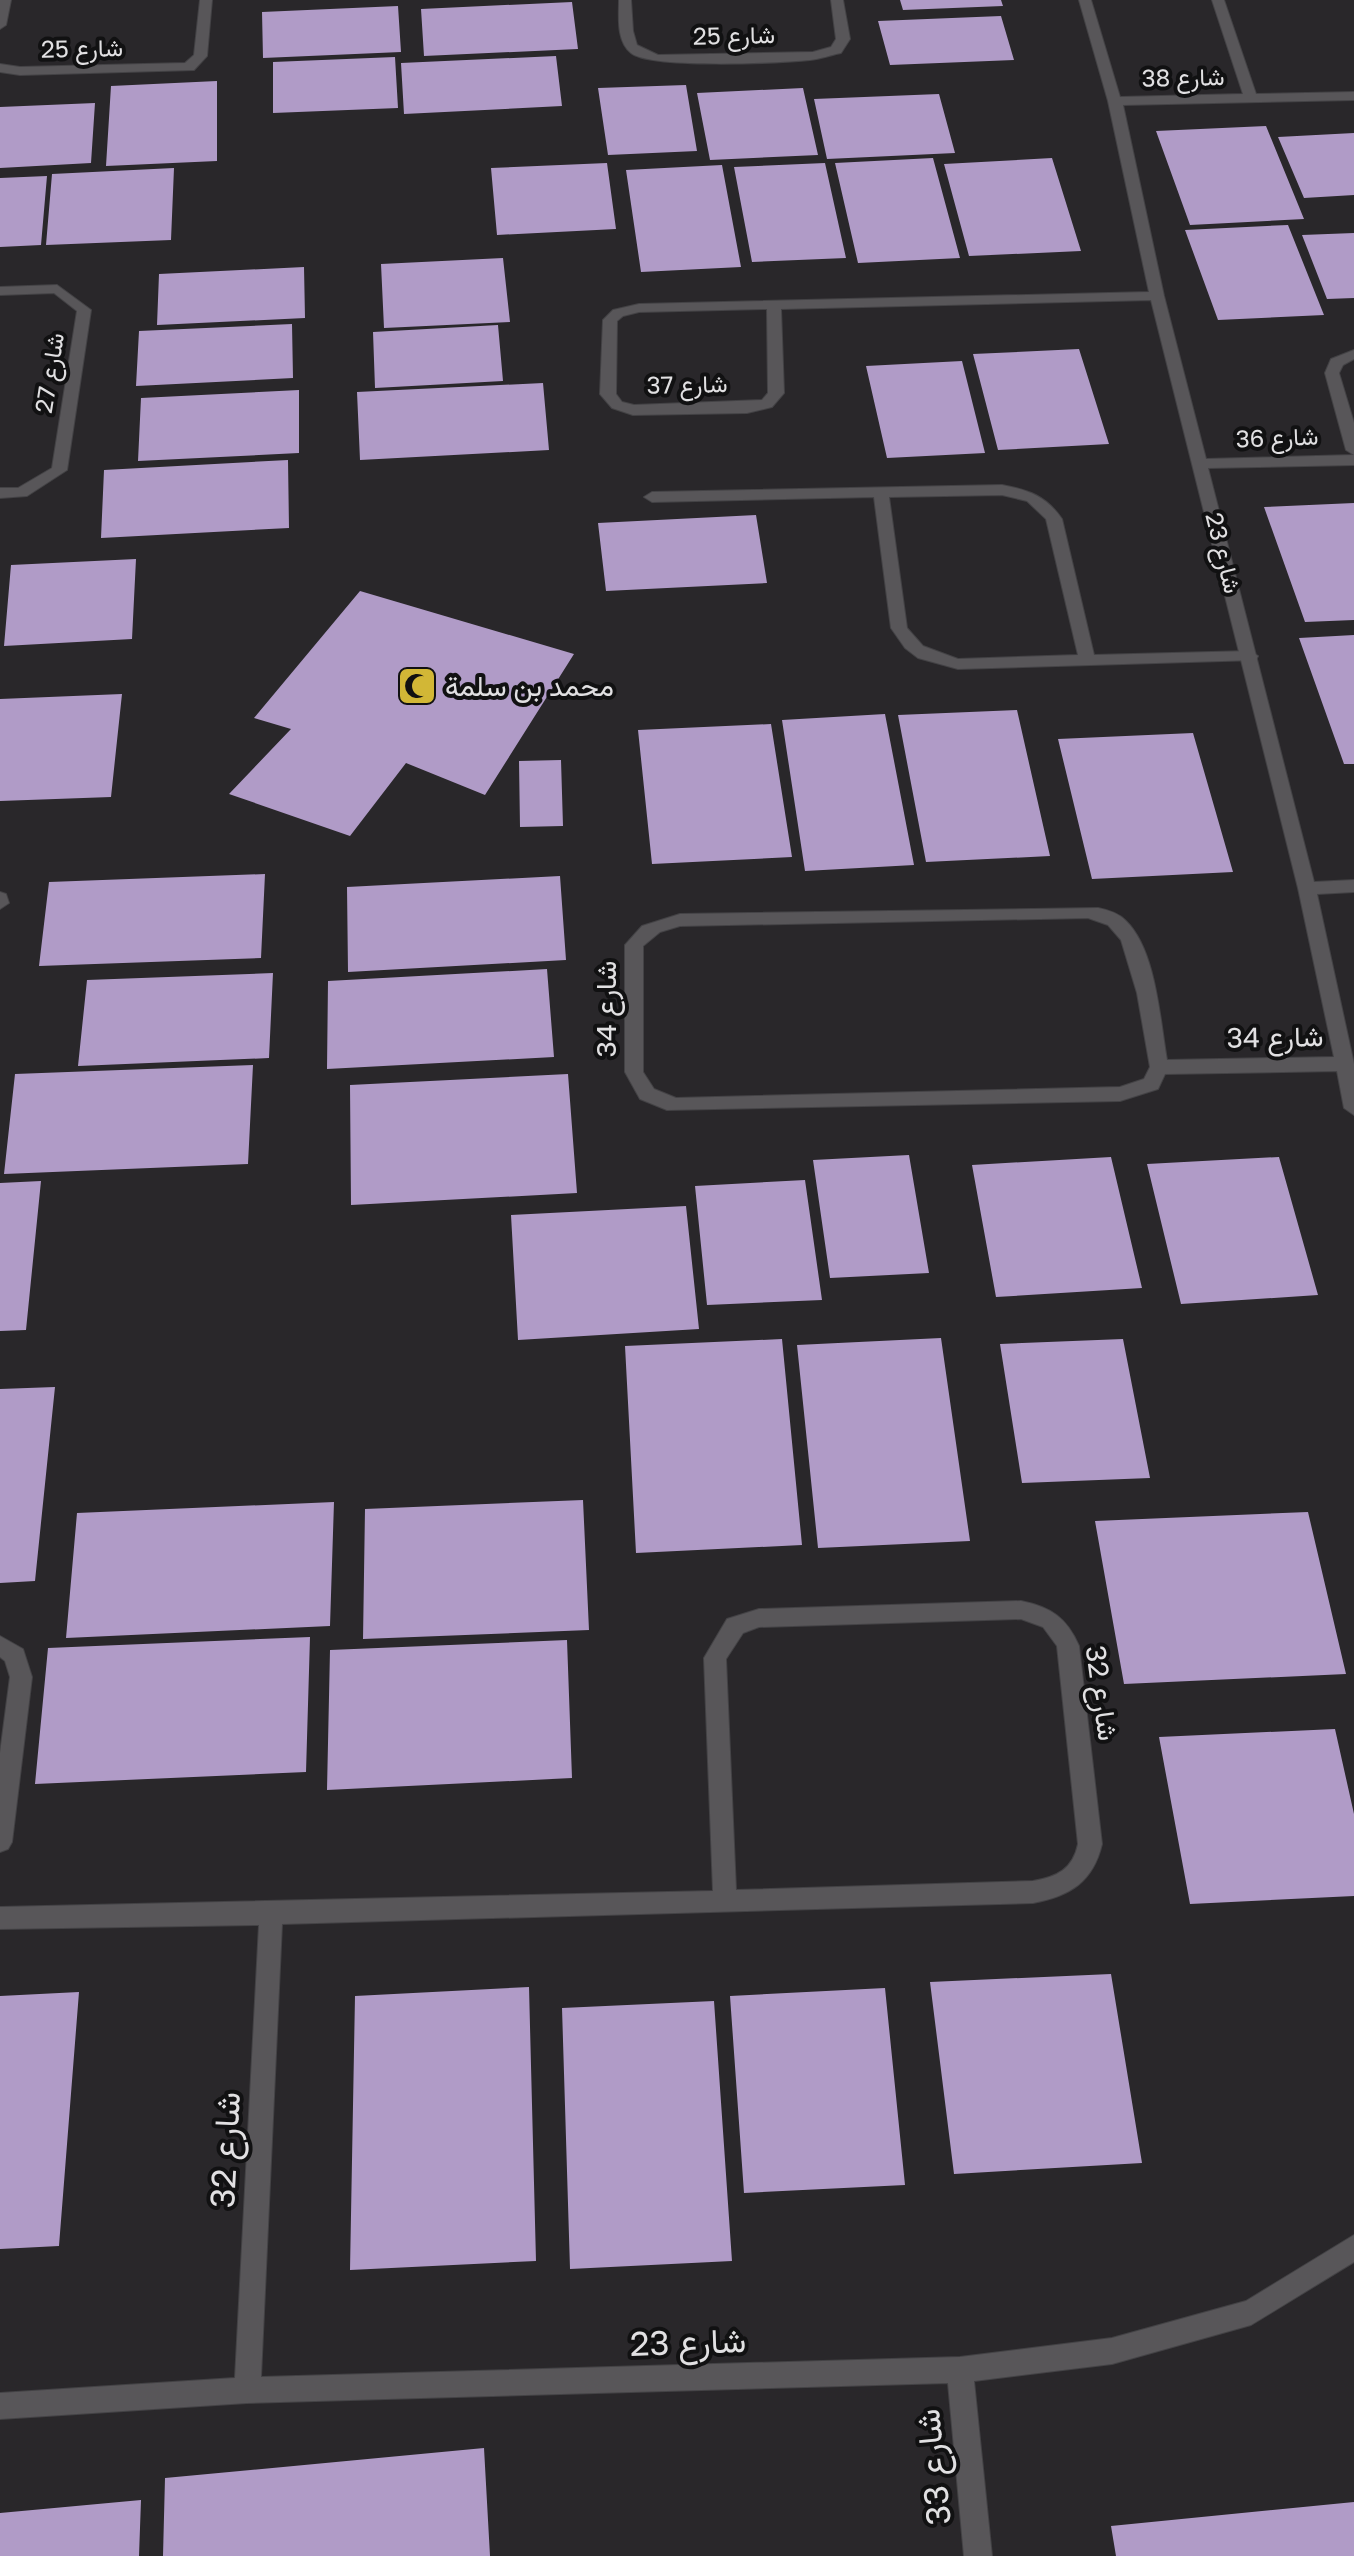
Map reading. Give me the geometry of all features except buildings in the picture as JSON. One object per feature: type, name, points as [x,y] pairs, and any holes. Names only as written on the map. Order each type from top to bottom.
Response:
[{"type":"street","name":"شارع 25","points":[[0,25],[5,0]]},
{"type":"street","name":"شارع 25","points":[[0,68],[34,71],[189,67],[200,56],[206,0]]},
{"type":"street","name":"شارع 25","points":[[625,0],[630,47],[636,54],[658,59],[813,56],[836,50],[843,39],[837,0]]},
{"type":"street","name":"شارع 23","points":[[1085,0],[1115,101],[1157,296],[1307,888],[1354,1108]]},
{"type":"street","name":"شارع 38","points":[[1218,0],[1251,98]]},
{"type":"street","name":"شارع 38","points":[[1115,101],[1354,96]]},
{"type":"street","name":"شارع 27","points":[[0,291],[57,289],[84,310],[59,470],[21,493],[0,493]]},
{"type":"street","name":"شارع 37","points":[[774,304],[776,393],[767,404],[747,408],[633,410],[617,405],[608,394],[610,320],[618,313],[639,308],[774,304],[1157,296]]},
{"type":"street","name":"شارع 36","points":[[1354,354],[1336,362],[1332,373],[1354,450]]},
{"type":"street","name":"شارع 36","points":[[1201,464],[1354,460]]},
{"type":"street","points":[[652,497],[1002,490],[1031,495],[1045,503],[1054,519],[1087,660]]},
{"type":"street","points":[[881,492],[899,628],[909,645],[937,659],[958,664],[1250,656]]},
{"type":"street","points":[[1307,888],[1354,886]]},
{"type":"street","name":"شارع 34","points":[[1099,914],[1113,919],[1124,928],[1136,951],[1159,1067],[1151,1084],[1120,1094],[674,1105],[647,1094],[634,1072],[634,945],[641,935],[653,927],[680,920],[1099,914]]},
{"type":"street","name":"شارع 34","points":[[1159,1067],[1343,1064]]},
{"type":"street","name":"شارع 32","points":[[0,1918],[271,1914],[725,1901],[1033,1892],[1058,1888],[1076,1878],[1087,1862],[1090,1844],[1068,1646],[1062,1630],[1050,1618],[1021,1610],[759,1618],[735,1626],[715,1658],[725,1901]]},
{"type":"street","points":[[0,1645],[15,1656],[21,1677],[0,1842]]},
{"type":"street","name":"شارع 32","points":[[247,2390],[271,1914]]},
{"type":"street","name":"شارع 23","points":[[0,2406],[247,2390],[960,2370],[1112,2351],[1251,2312],[1354,2248]]},
{"type":"street","name":"شارع 33","points":[[960,2370],[978,2556]]},
{"type":"place","name":"محمد بن سلمة","points":[[417,686]]}]
